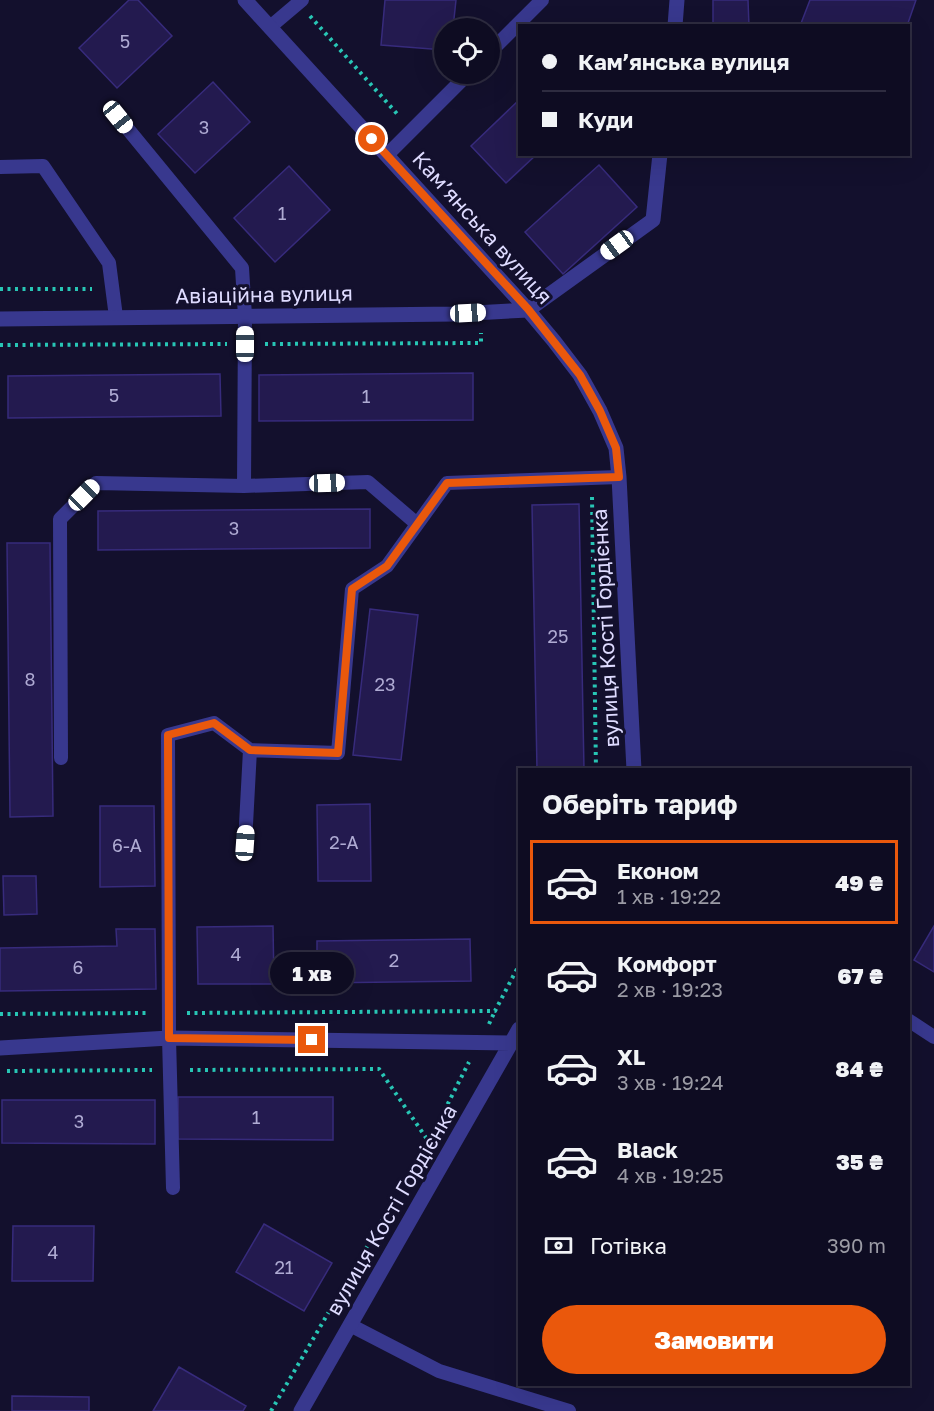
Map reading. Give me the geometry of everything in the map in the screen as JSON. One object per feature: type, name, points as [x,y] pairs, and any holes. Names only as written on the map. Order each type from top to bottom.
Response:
[{"type":"street","name":"Камʼянська вулиця","points":[[245,0],[528,309],[580,375],[600,411],[616,448]]},
{"type":"street","points":[[675,24],[678,0]]},
{"type":"street","points":[[528,309],[653,220],[660,156]]},
{"type":"street","name":"Авіаційна вулиця","points":[[0,319],[456,314],[528,309]]},
{"type":"street","name":"вулиця Кості Гордієнка","points":[[616,448],[634,768]]},
{"type":"street","points":[[0,1048],[169,1038],[479,1042],[515,1036]]},
{"type":"street","name":"вулиця Кості Гордієнка","points":[[301,1411],[515,1036]]},
{"type":"lane","points":[[500,42],[542,0]]},
{"type":"lane","points":[[270,27],[300,2]]},
{"type":"lane","points":[[387,155],[458,84]]},
{"type":"lane","points":[[118,117],[242,268],[245,316],[244,486]]},
{"type":"lane","points":[[0,167],[43,166],[109,263],[116,318]]},
{"type":"lane","points":[[174,1188],[169,1038],[168,735],[214,723],[250,750],[338,753],[352,589],[387,566],[447,483],[619,477]]},
{"type":"lane","points":[[61,758],[60,519],[96,483],[244,486],[368,482],[417,524]]},
{"type":"lane","points":[[245,843],[250,750]]},
{"type":"lane","points":[[910,1021],[934,1037]]},
{"type":"lane","points":[[350,1325],[439,1371],[569,1411]]},
{"type":"path","points":[[300,2],[412,130]]},
{"type":"path","points":[[0,289],[112,290]]},
{"type":"path","points":[[592,478],[596,768]]},
{"type":"path","points":[[423,1152],[518,967]]},
{"type":"path","points":[[0,1014],[495,1011]]},
{"type":"path","points":[[0,1071],[379,1069],[429,1142]]},
{"type":"path","points":[[271,1411],[399,1192]]},
{"type":"building","points":[[129,0],[138,0],[172,36],[117,88],[79,48]]},
{"type":"building","points":[[385,0],[456,0],[454,18],[434,18],[434,49],[381,45]]},
{"type":"building","points":[[713,0],[748,0],[749,24],[713,24]]},
{"type":"building","points":[[810,0],[916,0],[908,24],[801,24]]},
{"type":"building","points":[[213,82],[250,122],[195,173],[158,134]]},
{"type":"building","points":[[518,101],[518,156],[535,156],[506,183],[471,146]]},
{"type":"building","points":[[599,165],[637,207],[563,274],[525,232]]},
{"type":"building","points":[[289,166],[330,210],[275,262],[234,218]]},
{"type":"building","points":[[473,373],[473,420],[259,421],[259,375]]},
{"type":"building","points":[[220,374],[221,416],[8,418],[8,376]]},
{"type":"building","points":[[579,504],[584,768],[537,768],[532,505]]},
{"type":"building","points":[[370,509],[370,548],[98,550],[98,511]]},
{"type":"building","points":[[7,543],[50,543],[53,816],[10,817]]},
{"type":"building","points":[[370,609],[418,615],[401,760],[353,755]]},
{"type":"building","points":[[370,804],[371,881],[318,881],[317,805]]},
{"type":"building","points":[[100,806],[154,806],[155,886],[100,887]]},
{"type":"building","points":[[3,876],[36,876],[37,914],[4,915]]},
{"type":"building","points":[[273,926],[274,984],[198,984],[197,927]]},
{"type":"building","points":[[934,926],[934,972],[914,960]]},
{"type":"building","points":[[116,929],[155,929],[156,989],[0,991],[0,948],[117,946]]},
{"type":"building","points":[[470,939],[471,981],[317,983],[317,941]]},
{"type":"building","points":[[178,1097],[333,1097],[333,1140],[178,1139]]},
{"type":"building","points":[[2,1100],[155,1100],[155,1144],[2,1143]]},
{"type":"building","points":[[264,1224],[332,1263],[304,1311],[236,1272]]},
{"type":"building","points":[[13,1226],[94,1226],[93,1281],[12,1281]]},
{"type":"building","points":[[179,1367],[246,1406],[243,1411],[153,1411]]},
{"type":"building","points":[[12,1396],[89,1397],[89,1411],[12,1411]]},
{"type":"route","points":[[312,1040],[169,1038],[168,735],[214,723],[250,750],[338,753],[352,589],[387,566],[447,483],[619,477],[616,448],[600,411],[580,375],[528,309],[372,139]]}]
